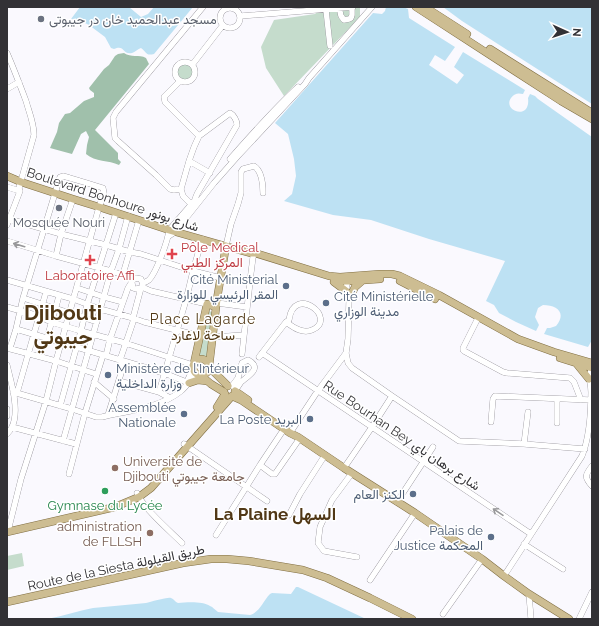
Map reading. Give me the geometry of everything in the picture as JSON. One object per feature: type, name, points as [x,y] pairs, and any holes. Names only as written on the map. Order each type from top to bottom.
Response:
[{"type":"main road","points":[[416,7],[555,97],[592,119]]},
{"type":"main road","points":[[425,7],[592,113]]},
{"type":"main road","name":"Boulevard Bonhoure شارع بونور","points":[[7,176],[19,182],[55,194],[128,216],[171,233],[202,239],[252,254]]},
{"type":"main road","points":[[199,374],[207,372],[209,367],[226,246]]},
{"type":"main road","points":[[252,254],[329,276],[363,280],[400,278]]},
{"type":"main road","points":[[252,254],[332,281],[349,291],[363,280]]},
{"type":"main road","points":[[332,281],[380,274],[392,274],[439,295],[477,320],[519,344],[530,349],[592,368]]},
{"type":"main road","points":[[216,408],[218,403],[217,393],[209,383],[199,374],[194,372],[193,365],[206,304],[217,305]]},
{"type":"main road","points":[[477,320],[518,339],[548,350],[592,362]]},
{"type":"main road","points":[[193,365],[197,359],[202,359],[207,362],[209,367],[230,392]]},
{"type":"main road","points":[[576,363],[589,379]]},
{"type":"main road","points":[[187,383],[198,380],[230,392],[288,429],[344,468],[415,513],[482,559],[529,594],[569,619]]},
{"type":"main road","points":[[185,445],[230,392]]},
{"type":"main road","points":[[8,530],[114,504],[138,495],[185,445],[230,392]]},
{"type":"main road","name":"Route de la Siesta طريق القيلولة","points":[[7,602],[183,563],[211,559],[227,559],[249,560],[303,570],[327,578],[412,619]]},
{"type":"street","points":[[181,189],[174,190],[170,188],[115,138],[113,118],[116,112],[203,7]]},
{"type":"street","points":[[232,7],[240,13],[241,16],[239,23],[235,27],[229,28],[223,25],[221,23],[220,16],[223,10],[232,7]]},
{"type":"street","points":[[241,16],[323,9],[352,7],[351,18],[344,20],[339,8]]},
{"type":"street","points":[[133,281],[132,286],[134,289],[138,290],[153,274],[171,233],[195,204],[305,84],[372,7]]},
{"type":"street","points":[[323,9],[330,46]]},
{"type":"street","points":[[192,65],[223,25]]},
{"type":"street","points":[[7,53],[19,82],[34,128],[33,140],[19,182],[20,191],[8,222],[44,229],[141,254],[193,271],[221,278]]},
{"type":"street","points":[[186,62],[192,65],[196,71],[192,80],[186,83],[180,81],[175,72],[178,66],[186,62]]},
{"type":"street","points":[[180,81],[164,97],[165,102],[199,136]]},
{"type":"street","points":[[7,88],[19,82]]},
{"type":"street","points":[[229,114],[232,115],[237,122],[235,128],[197,194],[195,204],[183,196],[181,189],[189,161],[199,136],[229,114]]},
{"type":"street","points":[[189,161],[210,173]]},
{"type":"street","points":[[226,246],[241,193],[241,172],[244,169],[254,166],[257,168],[263,186],[263,193]]},
{"type":"street","points":[[8,530],[21,479],[46,401],[56,361],[61,343],[65,326],[104,193],[103,188],[61,176],[37,250],[23,298],[16,330],[8,348],[56,361],[96,374]]},
{"type":"street","points":[[7,187],[20,191]]},
{"type":"street","points":[[56,256],[61,234],[73,199]]},
{"type":"street","points":[[60,406],[76,347],[82,331],[87,305],[116,212]]},
{"type":"street","points":[[63,441],[128,216]]},
{"type":"street","points":[[123,274],[139,220]]},
{"type":"street","points":[[159,392],[202,239]]},
{"type":"street","points":[[7,242],[123,274],[133,281]]},
{"type":"street","points":[[240,380],[252,254]]},
{"type":"street","points":[[69,474],[96,374],[104,356],[128,288],[133,281],[140,278],[143,285],[151,291],[206,304]]},
{"type":"street","points":[[349,279],[348,339],[346,353],[348,363],[352,368],[459,441],[585,449]]},
{"type":"street","points":[[7,280],[144,322],[200,336]]},
{"type":"street","points":[[108,416],[123,367],[120,360],[131,330],[143,285]]},
{"type":"street","points":[[77,288],[123,302]]},
{"type":"street","points":[[15,393],[46,292]]},
{"type":"street","points":[[47,338],[59,296]]},
{"type":"street","points":[[23,298],[97,322]]},
{"type":"street","points":[[230,392],[240,380],[249,376],[260,355],[286,322],[289,320],[295,307],[300,304],[304,304],[314,307],[320,316],[318,325],[312,330],[308,331],[302,331],[294,328],[286,322]]},
{"type":"street","points":[[217,305],[247,306]]},
{"type":"street","points":[[7,307],[39,316],[51,322],[125,343],[193,365],[187,383]]},
{"type":"street","points":[[477,320],[463,348],[464,351],[507,373],[570,378],[574,382],[581,400]]},
{"type":"street","points":[[16,330],[164,373],[187,383]]},
{"type":"street","points":[[213,337],[244,335]]},
{"type":"street","points":[[216,535],[260,465],[346,353]]},
{"type":"street","points":[[242,354],[253,363],[254,369]]},
{"type":"street","points":[[242,363],[260,355]]},
{"type":"street","name":"Rue Bourhan Bey شارع برهان باي","points":[[260,355],[372,427],[423,463],[530,534]]},
{"type":"street","points":[[7,365],[15,393],[15,411],[12,427],[7,433]]},
{"type":"street","points":[[504,576],[530,534],[579,462],[585,449],[592,389],[589,375],[592,368]]},
{"type":"street","points":[[15,393],[96,417],[102,417],[155,405],[180,392],[194,376],[199,374]]},
{"type":"street","points":[[119,381],[159,392],[170,398]]},
{"type":"street","points":[[94,382],[114,399]]},
{"type":"street","points":[[344,468],[392,396]]},
{"type":"street","points":[[491,422],[493,399],[495,396],[590,400]]},
{"type":"street","points":[[556,399],[557,423]]},
{"type":"street","points":[[7,409],[7,416]]},
{"type":"street","points":[[524,444],[528,412]]},
{"type":"street","points":[[12,427],[76,444]]},
{"type":"street","points":[[260,465],[272,474],[276,474],[299,437]]},
{"type":"street","points":[[185,445],[267,500]]},
{"type":"street","points":[[397,502],[433,447]]},
{"type":"street","points":[[289,515],[300,494],[325,455]]},
{"type":"street","points":[[592,466],[586,477],[592,486]]},
{"type":"street","points":[[352,473],[332,500],[320,527],[318,543],[324,551],[357,557]]},
{"type":"street","points":[[138,495],[142,502],[158,520],[182,543]]},
{"type":"street","points":[[370,580],[415,513]]},
{"type":"street","points":[[524,544],[563,569]]},
{"type":"street","points":[[443,614],[482,559]]},
{"type":"street","points":[[579,619],[592,592]]},
{"type":"street","points":[[529,594],[531,619]]},
{"type":"green space","points":[[322,7],[360,7],[360,17],[284,96],[266,68],[261,47],[274,20],[315,14]]},
{"type":"green space","points":[[124,53],[146,58],[149,64],[95,130],[118,153],[118,159],[121,162],[119,165],[98,160],[86,154],[89,137],[86,131],[81,134],[72,154],[50,148],[59,123],[65,114],[70,113],[84,101],[94,97],[94,93],[89,88],[115,56]]},
{"type":"green space","points":[[185,64],[192,69],[193,72],[188,79],[185,80],[178,75],[177,72],[182,65]]},
{"type":"green space","points":[[207,311],[213,312],[208,358],[197,356]]},
{"type":"green space","points":[[22,553],[24,566],[7,570],[7,556]]},
{"type":"water","points":[[80,7],[129,7],[141,17],[148,14],[154,7],[193,7],[154,54],[148,54],[141,48],[133,53],[127,53],[120,48],[111,48],[105,37],[89,25],[79,20],[71,19]]},
{"type":"water","points":[[386,7],[403,7],[408,9],[409,18],[455,47],[445,61],[435,55],[429,65],[457,84],[464,75],[454,67],[463,52],[525,90],[523,94],[514,95],[511,98],[509,103],[513,110],[522,112],[525,110],[528,105],[528,98],[530,94],[535,96],[592,137],[592,340],[588,347],[544,334],[547,328],[556,326],[561,317],[559,311],[552,306],[543,305],[538,308],[535,317],[539,325],[536,331],[499,313],[494,305],[486,301],[505,261],[371,220],[333,215],[284,201],[292,194],[296,176],[294,159],[288,134],[275,123],[373,13],[382,14]]},
{"type":"water","points":[[443,7],[592,7],[592,104],[462,21]]},
{"type":"water","points":[[296,587],[366,619],[47,619],[93,608],[146,603],[169,598],[172,598],[178,603],[190,602],[207,604],[218,612],[250,615],[259,609],[270,594],[291,594]]},
{"type":"place","name":"مسجد عبدالحمید خان در جیبوتی","points":[[41,19]]},
{"type":"place","name":"Mosquée Nouri","points":[[59,208]]},
{"type":"place","name":"Pôle Medical المركز الطبي","points":[[172,254]]},
{"type":"place","name":"Laboratoire Affi","points":[[90,260]]},
{"type":"place","name":"Cité Ministerial المقر الرئيسي للوزارة","points":[[286,286]]},
{"type":"place","name":"Cité Ministérielle مدينة الوزاري","points":[[326,303]]},
{"type":"place","name":"Ministère de l'Intérieur وزارة الداخلية","points":[[108,375]]},
{"type":"place","name":"Assemblée Nationale","points":[[184,414]]},
{"type":"place","name":"La Poste البريد","points":[[310,419]]},
{"type":"place","name":"Université de Djibouti جامعة جيبوتي","points":[[115,468]]},
{"type":"place","name":"Gymnase du Lycée","points":[[105,491]]},
{"type":"place","name":"الكنز العام","points":[[413,494]]},
{"type":"place","name":"administration de FLLSH","points":[[150,533]]},
{"type":"place","name":"Palais de Justice المحكمة","points":[[491,537]]},
{"type":"district","name":"Djibouti جيبوتي","points":[[63,325]]},
{"type":"district","name":"Place Lagarde ساحة لاغارد","points":[[203,328]]},
{"type":"district","name":"La Plaine السهل","points":[[275,514]]}]
